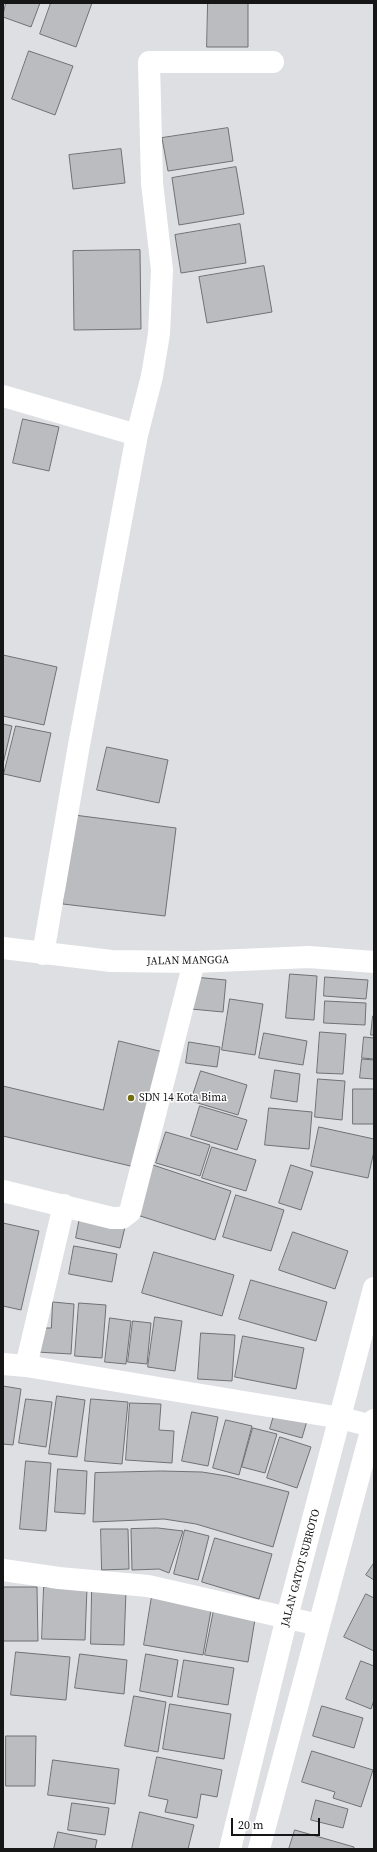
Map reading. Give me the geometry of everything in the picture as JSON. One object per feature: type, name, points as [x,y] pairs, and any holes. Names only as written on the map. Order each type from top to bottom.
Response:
[{"type":"street","points":[[43,954],[79,745],[137,435],[152,376],[158,334],[162,270],[152,183],[148,62],[273,62]]},
{"type":"street","points":[[3,396],[137,435]]},
{"type":"street","name":"JALAN MANGGA","points":[[3,948],[111,961],[194,962],[309,957],[374,962]]},
{"type":"street","points":[[3,1191],[112,1218],[122,1218],[130,1212],[194,962]]},
{"type":"street","points":[[26,1366],[64,1205]]},
{"type":"street","name":"JALAN GATOT SUBROTO","points":[[230,1849],[287,1617],[341,1418],[374,1288]]},
{"type":"street","points":[[3,1364],[26,1366],[373,1423],[259,1849]]},
{"type":"street","points":[[3,1570],[59,1578],[148,1586],[319,1625]]},
{"type":"building","points":[[6,3],[40,3],[31,27],[3,17]]},
{"type":"building","points":[[51,3],[92,3],[76,47],[40,34]]},
{"type":"building","points":[[208,3],[248,3],[248,47],[207,47]]},
{"type":"building","points":[[29,51],[73,66],[55,115],[12,99]]},
{"type":"building","points":[[228,128],[233,161],[168,171],[162,138]]},
{"type":"building","points":[[121,149],[125,183],[73,189],[69,155]]},
{"type":"building","points":[[236,167],[244,214],[179,225],[172,178]]},
{"type":"building","points":[[240,224],[246,263],[181,273],[175,235]]},
{"type":"building","points":[[140,250],[141,329],[74,330],[73,251]]},
{"type":"building","points":[[264,266],[272,312],[207,323],[199,277]]},
{"type":"building","points":[[23,419],[59,427],[49,471],[13,463]]},
{"type":"building","points":[[3,655],[57,667],[44,725],[3,716]]},
{"type":"building","points":[[3,724],[12,726],[3,764]]},
{"type":"building","points":[[16,726],[51,733],[40,782],[4,774]]},
{"type":"building","points":[[107,747],[168,760],[159,803],[97,790]]},
{"type":"building","points":[[74,815],[176,828],[165,916],[63,904]]},
{"type":"building","points":[[290,974],[317,976],[314,1020],[286,1018]]},
{"type":"building","points":[[194,977],[226,980],[223,1012],[191,1009]]},
{"type":"building","points":[[325,977],[368,980],[366,999],[324,996]]},
{"type":"building","points":[[230,999],[263,1004],[255,1055],[222,1050]]},
{"type":"building","points":[[325,1001],[366,1003],[365,1025],[324,1023]]},
{"type":"building","points":[[373,1016],[374,1035],[371,1035]]},
{"type":"building","points":[[320,1032],[346,1034],[343,1074],[317,1073]]},
{"type":"building","points":[[264,1033],[307,1041],[303,1065],[259,1058]]},
{"type":"building","points":[[364,1037],[374,1038],[374,1059],[362,1058]]},
{"type":"building","name":"SDN 14 Kota Bima","points":[[119,1041],[167,1053],[139,1168],[3,1136],[3,1086],[103,1110]]},
{"type":"building","points":[[189,1042],[220,1047],[217,1067],[186,1063]]},
{"type":"building","points":[[362,1059],[374,1060],[374,1079],[360,1078]]},
{"type":"building","points":[[275,1070],[300,1074],[297,1102],[271,1098]]},
{"type":"building","points":[[201,1071],[247,1085],[238,1115],[191,1101]]},
{"type":"building","points":[[318,1079],[345,1081],[342,1120],[315,1117]]},
{"type":"building","points":[[353,1089],[374,1089],[374,1124],[353,1124]]},
{"type":"building","points":[[200,1106],[247,1120],[237,1150],[191,1136]]},
{"type":"building","points":[[269,1108],[312,1112],[309,1149],[265,1145]]},
{"type":"building","points":[[319,1127],[374,1139],[374,1151],[368,1178],[311,1166]]},
{"type":"building","points":[[166,1132],[210,1145],[200,1176],[156,1163]]},
{"type":"building","points":[[212,1147],[256,1160],[246,1191],[202,1178]]},
{"type":"building","points":[[150,1164],[231,1191],[215,1240],[134,1214]]},
{"type":"building","points":[[291,1165],[313,1172],[301,1210],[279,1203]]},
{"type":"building","points":[[236,1195],[284,1210],[271,1251],[223,1237]]},
{"type":"building","points":[[80,1217],[125,1227],[120,1248],[76,1238]]},
{"type":"building","points":[[3,1223],[39,1231],[21,1310],[3,1306]]},
{"type":"building","points":[[293,1232],[348,1251],[335,1289],[279,1270]]},
{"type":"building","points":[[74,1246],[117,1254],[112,1282],[69,1274]]},
{"type":"building","points":[[154,1252],[234,1275],[222,1316],[142,1293]]},
{"type":"building","points":[[251,1280],[327,1302],[316,1341],[239,1319]]},
{"type":"building","points":[[53,1302],[74,1304],[71,1354],[37,1352],[40,1328],[51,1328]]},
{"type":"building","points":[[79,1303],[106,1305],[102,1358],[75,1356]]},
{"type":"building","points":[[155,1317],[182,1321],[175,1371],[148,1367]]},
{"type":"building","points":[[110,1318],[131,1321],[126,1364],[105,1362]]},
{"type":"building","points":[[133,1321],[151,1323],[147,1364],[128,1362]]},
{"type":"building","points":[[201,1333],[235,1335],[232,1381],[198,1379]]},
{"type":"building","points":[[243,1336],[304,1348],[296,1389],[235,1377]]},
{"type":"building","points":[[3,1386],[21,1389],[13,1445],[3,1444]]},
{"type":"building","points":[[57,1396],[85,1400],[77,1457],[49,1454]]},
{"type":"building","points":[[26,1399],[52,1402],[46,1447],[19,1443]]},
{"type":"building","points":[[91,1399],[128,1402],[122,1464],[85,1461]]},
{"type":"building","points":[[130,1403],[161,1404],[159,1430],[174,1431],[172,1463],[126,1460]]},
{"type":"building","points":[[192,1412],[218,1417],[208,1466],[182,1461]]},
{"type":"building","points":[[275,1412],[307,1421],[302,1438],[270,1429]]},
{"type":"building","points":[[226,1420],[252,1426],[239,1475],[213,1468]]},
{"type":"building","points":[[253,1428],[277,1434],[265,1473],[242,1467]]},
{"type":"building","points":[[280,1437],[311,1447],[297,1488],[267,1478]]},
{"type":"building","points":[[26,1461],[51,1463],[46,1531],[20,1529]]},
{"type":"building","points":[[58,1469],[87,1471],[85,1514],[55,1512]]},
{"type":"building","points":[[161,1471],[202,1472],[227,1476],[289,1492],[273,1547],[196,1524],[164,1519],[93,1522],[95,1473]]},
{"type":"building","points":[[158,1528],[183,1531],[169,1573],[159,1569],[132,1570],[131,1529]]},
{"type":"building","points":[[101,1529],[128,1529],[129,1569],[102,1570]]},
{"type":"building","points":[[185,1530],[209,1536],[198,1580],[174,1574]]},
{"type":"building","points":[[215,1538],[272,1554],[259,1599],[202,1582]]},
{"type":"building","points":[[374,1563],[374,1580],[366,1575]]},
{"type":"building","points":[[3,1587],[37,1587],[38,1641],[3,1641]]},
{"type":"building","points":[[44,1587],[87,1588],[85,1640],[42,1639]]},
{"type":"building","points":[[92,1591],[126,1591],[124,1645],[91,1644]]},
{"type":"building","points":[[366,1594],[374,1598],[374,1651],[344,1637]]},
{"type":"building","points":[[152,1596],[212,1605],[203,1655],[144,1645]]},
{"type":"building","points":[[215,1605],[256,1613],[248,1662],[205,1655]]},
{"type":"building","points":[[16,1652],[70,1657],[66,1700],[11,1695]]},
{"type":"building","points":[[80,1654],[127,1660],[124,1694],[75,1688]]},
{"type":"building","points":[[146,1654],[178,1660],[172,1697],[140,1691]]},
{"type":"building","points":[[184,1660],[234,1668],[228,1705],[178,1697]]},
{"type":"building","points":[[361,1661],[374,1666],[374,1700],[371,1709],[346,1699]]},
{"type":"building","points":[[134,1696],[166,1702],[158,1752],[125,1746]]},
{"type":"building","points":[[170,1704],[231,1714],[224,1759],[163,1749]]},
{"type":"building","points":[[322,1706],[363,1718],[354,1748],[313,1736]]},
{"type":"building","points":[[6,1736],[36,1736],[35,1786],[6,1786]]},
{"type":"building","points":[[312,1751],[373,1770],[361,1807],[333,1798],[335,1792],[302,1782]]},
{"type":"building","points":[[157,1757],[222,1770],[217,1797],[201,1794],[197,1818],[165,1812],[168,1800],[149,1796]]},
{"type":"building","points":[[53,1760],[119,1769],[115,1804],[48,1795]]},
{"type":"building","points":[[316,1800],[348,1809],[343,1828],[311,1820]]},
{"type":"building","points":[[72,1803],[109,1808],[105,1835],[68,1830]]},
{"type":"building","points":[[140,1812],[194,1825],[188,1849],[132,1849]]},
{"type":"building","points":[[295,1830],[354,1847],[354,1849],[289,1849]]},
{"type":"building","points":[[58,1832],[97,1840],[95,1849],[54,1849]]},
{"type":"place","name":"SDN 14 Kota Bima","points":[[131,1098]]}]
